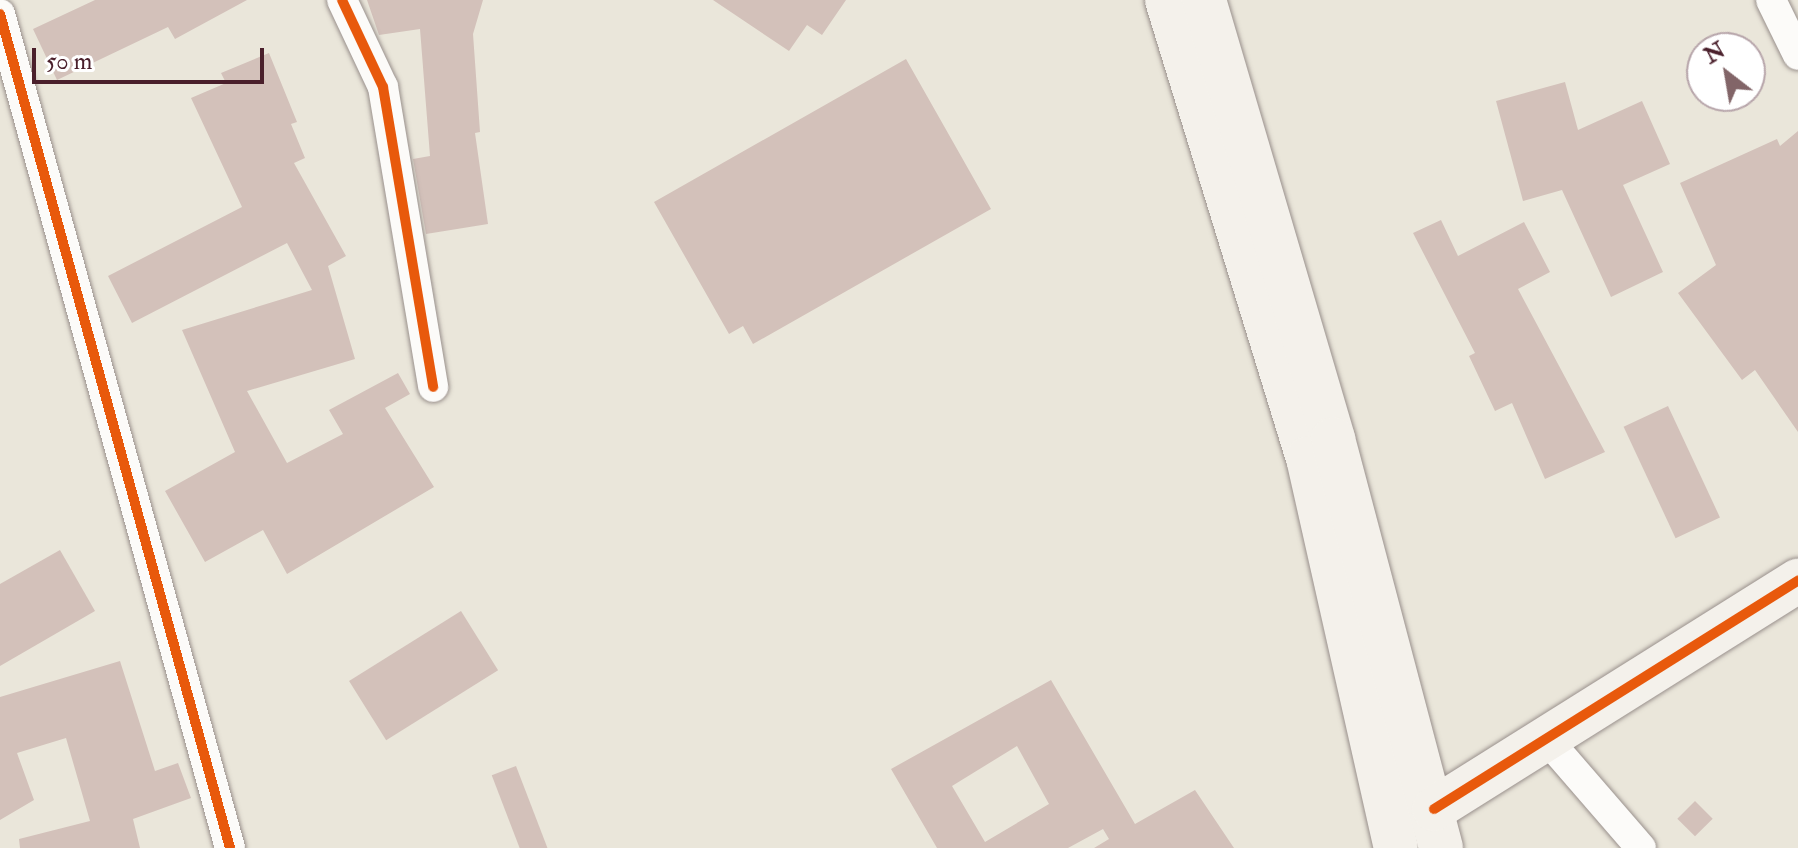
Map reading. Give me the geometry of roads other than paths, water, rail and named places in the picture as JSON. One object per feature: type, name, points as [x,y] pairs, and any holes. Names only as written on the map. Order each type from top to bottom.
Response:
[{"type":"main road","points":[[1167,0],[1308,458],[1396,848]]},
{"type":"main road","points":[[1204,0],[1438,828],[1544,736],[1797,584]]},
{"type":"street","points":[[342,0],[383,87],[433,387]]},
{"type":"street","points":[[1771,0],[1798,55]]},
{"type":"street","points":[[0,14],[230,848]]},
{"type":"street","points":[[1544,736],[1641,848]]}]
